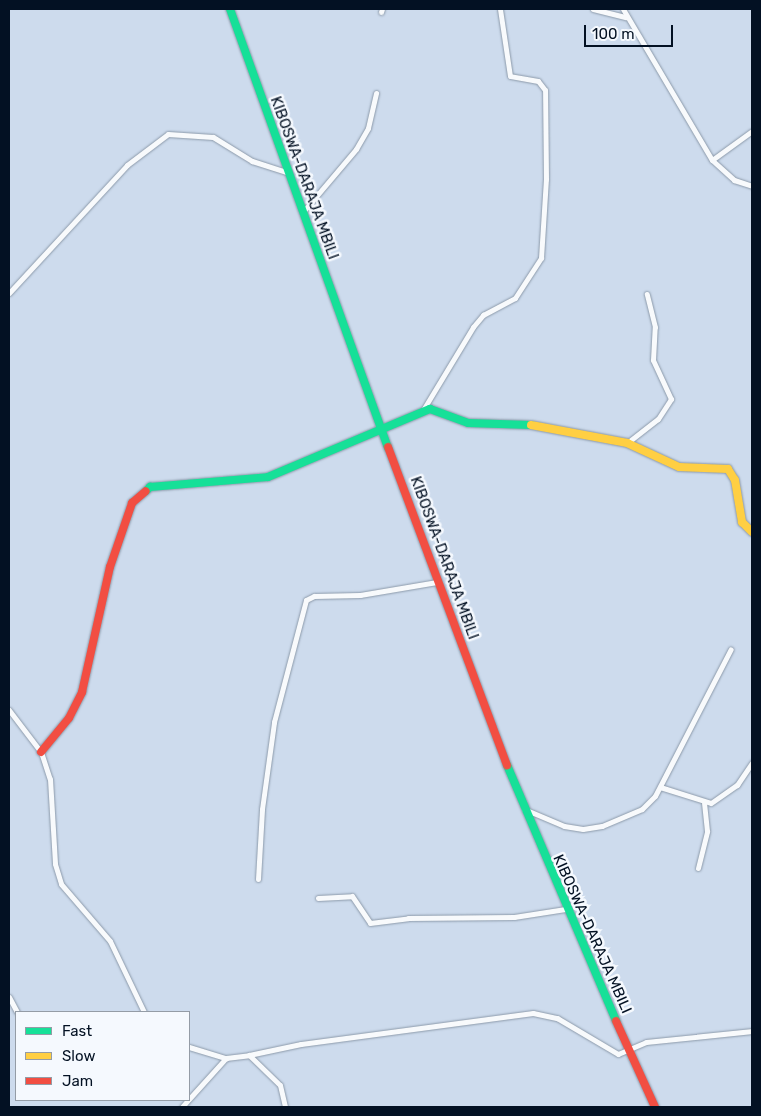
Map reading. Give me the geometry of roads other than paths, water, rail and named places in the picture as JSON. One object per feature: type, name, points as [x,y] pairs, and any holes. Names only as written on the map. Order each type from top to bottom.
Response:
[{"type":"main road","name":"KIBOSWA-DARAJA MBILI","points":[[230,9],[302,213],[437,582],[524,809],[565,909],[655,1107]]},
{"type":"main road","points":[[41,752],[69,718],[82,692],[110,567],[137,496],[150,486],[268,477],[339,444],[382,429],[423,410],[437,410],[468,423],[557,428],[628,443],[679,467],[728,469],[734,480],[742,522],[752,532]]},
{"type":"street","points":[[423,410],[473,327],[483,315],[515,298],[541,258],[546,178],[545,90],[538,81],[510,76],[500,9]]},
{"type":"street","points":[[593,9],[626,17]]},
{"type":"street","points":[[623,9],[712,160],[734,180],[752,186]]},
{"type":"street","points":[[302,213],[356,149],[368,128],[376,93]]},
{"type":"street","points":[[712,160],[752,131]]},
{"type":"street","points":[[9,293],[127,165],[168,134],[213,137],[252,161],[288,173]]},
{"type":"street","points":[[628,443],[658,419],[671,399],[653,360],[655,327],[647,294]]},
{"type":"street","points":[[258,879],[262,809],[274,722],[306,600],[314,596],[360,595],[437,582]]},
{"type":"street","points":[[524,809],[564,826],[602,826],[642,809],[660,787],[730,649]]},
{"type":"street","points":[[9,710],[41,752],[50,779],[56,874],[110,941],[144,1011]]},
{"type":"street","points":[[660,787],[704,803],[720,800],[752,763]]},
{"type":"street","points":[[698,868],[707,831],[704,803]]},
{"type":"street","points":[[318,898],[352,896],[370,923],[408,918],[514,917],[565,909]]},
{"type":"street","points":[[9,997],[16,1011]]},
{"type":"street","points":[[190,1047],[226,1058],[249,1056],[301,1044],[533,1013],[557,1018],[618,1054],[629,1051],[646,1042],[752,1031]]},
{"type":"street","points":[[249,1056],[280,1085],[285,1107]]},
{"type":"street","points":[[190,1097],[226,1058]]}]
